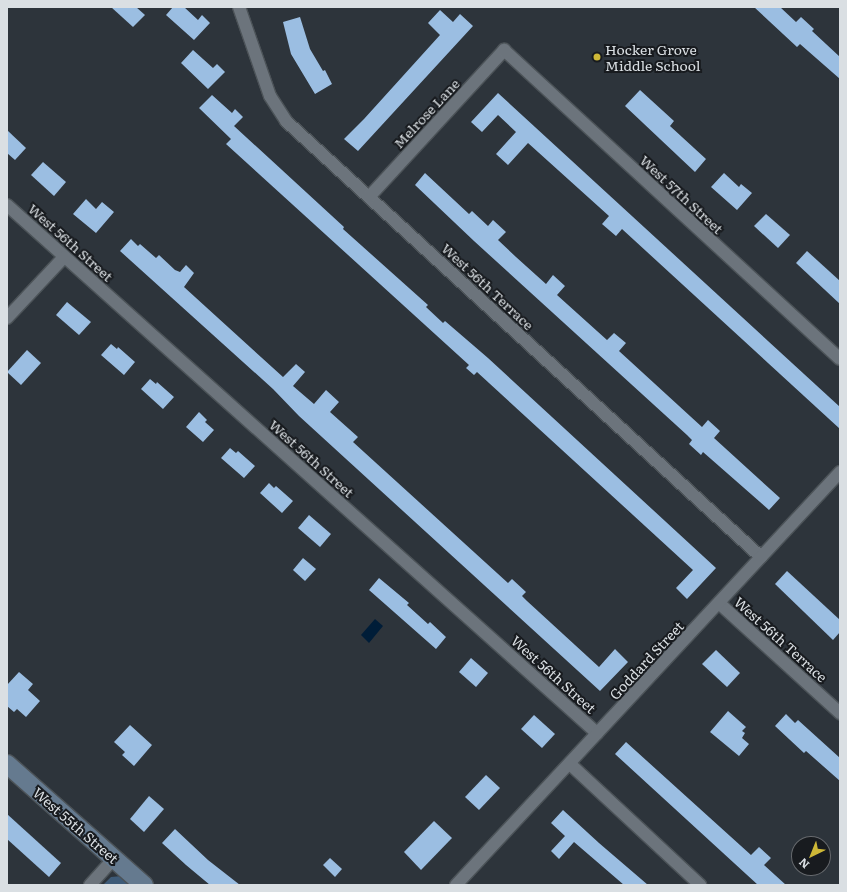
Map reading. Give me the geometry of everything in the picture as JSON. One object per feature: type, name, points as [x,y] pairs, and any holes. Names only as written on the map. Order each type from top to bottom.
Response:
[{"type":"street","name":"West 56th Terrace","points":[[239,7],[270,96],[277,109],[286,120],[761,557]]},
{"type":"street","name":"Melrose Lane","points":[[369,197],[504,50]]},
{"type":"street","name":"West 57th Street","points":[[504,50],[840,359]]},
{"type":"street","name":"West 56th Street","points":[[7,205],[597,733]]},
{"type":"street","points":[[7,318],[64,256]]},
{"type":"street","name":"Goddard Street","points":[[456,885],[840,472]]},
{"type":"street","name":"West 56th Terrace","points":[[719,603],[840,713]]},
{"type":"street","name":"West 55th Street","points":[[7,764],[144,885]]},
{"type":"street","points":[[570,764],[700,885]]},
{"type":"street","points":[[90,885],[114,858]]},
{"type":"shaded area","points":[[375,619],[383,626],[369,643],[361,635]]},
{"type":"shaded area","points":[[122,876],[132,885],[103,885],[111,877]]},
{"type":"building","points":[[111,7],[136,7],[145,15],[133,27]]},
{"type":"building","points":[[173,7],[184,7],[198,20],[202,15],[210,23],[194,40],[166,15]]},
{"type":"building","points":[[754,7],[780,7],[796,22],[801,17],[814,29],[812,31],[840,57],[840,79],[800,44],[797,47]]},
{"type":"building","points":[[440,10],[453,22],[460,14],[473,26],[358,151],[344,139],[440,35],[428,23]]},
{"type":"building","points":[[300,17],[310,49],[323,71],[325,70],[332,84],[315,94],[291,54],[283,22]]},
{"type":"building","points":[[193,50],[213,68],[217,64],[225,72],[208,89],[181,63]]},
{"type":"building","points":[[640,90],[674,121],[670,126],[706,159],[695,172],[625,106]]},
{"type":"building","points":[[498,93],[840,407],[840,429],[622,229],[616,236],[602,224],[609,216],[528,143],[508,165],[496,154],[516,132],[498,115],[482,132],[471,122]]},
{"type":"building","points":[[212,95],[232,113],[235,109],[243,117],[234,126],[344,227],[343,229],[428,305],[426,307],[443,323],[445,321],[488,358],[716,568],[687,599],[676,588],[693,570],[477,372],[474,375],[466,368],[469,365],[226,144],[231,139],[199,108]]},
{"type":"building","points":[[7,130],[26,148],[15,160],[7,153]]},
{"type":"building","points":[[43,162],[66,182],[54,196],[31,175]]},
{"type":"building","points":[[425,173],[469,214],[472,211],[488,226],[493,220],[506,232],[498,240],[516,257],[546,284],[553,275],[565,286],[557,295],[607,340],[614,333],[626,343],[619,351],[702,427],[708,420],[720,431],[714,438],[780,498],[769,510],[703,452],[701,455],[689,444],[692,440],[687,435],[474,241],[415,185]]},
{"type":"building","points":[[724,173],[739,187],[741,184],[752,193],[737,210],[711,187]]},
{"type":"building","points":[[86,199],[96,209],[102,202],[114,212],[96,233],[73,214]]},
{"type":"building","points":[[766,214],[790,235],[778,248],[754,226]]},
{"type":"building","points":[[131,239],[138,246],[140,244],[156,258],[159,255],[175,270],[180,272],[186,265],[194,273],[184,287],[283,377],[296,364],[305,372],[293,386],[314,404],[326,390],[339,402],[330,412],[358,437],[353,442],[508,583],[512,579],[526,592],[522,596],[599,667],[615,649],[628,662],[600,691],[299,416],[273,389],[120,251]]},
{"type":"building","points":[[807,251],[840,281],[840,304],[796,263]]},
{"type":"building","points":[[67,302],[91,322],[79,335],[56,315]]},
{"type":"building","points":[[111,344],[117,349],[118,347],[135,362],[124,375],[101,355]]},
{"type":"building","points":[[27,350],[41,363],[21,385],[7,372]]},
{"type":"building","points":[[150,379],[156,384],[157,382],[174,397],[163,409],[141,389]]},
{"type":"building","points":[[199,412],[207,420],[205,422],[214,430],[203,442],[186,427]]},
{"type":"building","points":[[230,448],[236,453],[238,451],[255,466],[244,478],[221,458]]},
{"type":"building","points":[[269,483],[274,488],[276,486],[293,501],[282,513],[260,493]]},
{"type":"building","points":[[309,515],[331,534],[320,547],[298,528]]},
{"type":"building","points":[[303,558],[316,569],[305,581],[293,570]]},
{"type":"building","points":[[787,571],[840,620],[840,632],[833,640],[775,584]]},
{"type":"building","points":[[379,578],[409,603],[407,605],[428,624],[430,622],[446,637],[436,649],[369,590]]},
{"type":"building","points":[[716,650],[740,673],[727,687],[702,664]]},
{"type":"building","points":[[471,658],[488,673],[476,687],[459,672]]},
{"type":"building","points":[[19,672],[33,684],[28,690],[40,701],[26,717],[17,709],[14,712],[7,706],[7,685]]},
{"type":"building","points":[[728,711],[746,727],[742,731],[745,733],[742,738],[749,744],[739,756],[710,732]]},
{"type":"building","points":[[786,714],[795,723],[798,720],[840,758],[840,781],[806,751],[804,753],[775,726]]},
{"type":"building","points":[[534,715],[555,734],[542,748],[521,729]]},
{"type":"building","points":[[130,725],[152,745],[134,766],[122,755],[125,752],[114,742]]},
{"type":"building","points":[[626,742],[751,855],[759,847],[771,858],[764,865],[786,885],[758,885],[615,754]]},
{"type":"building","points":[[486,775],[500,788],[479,810],[465,797]]},
{"type":"building","points":[[149,796],[164,809],[144,832],[130,819]]},
{"type":"building","points":[[563,810],[648,885],[624,885],[574,842],[559,859],[551,851],[565,836],[551,823]]},
{"type":"building","points":[[7,814],[61,863],[49,877],[7,839]]},
{"type":"building","points":[[434,821],[452,838],[421,870],[404,852]]},
{"type":"building","points":[[175,829],[208,860],[240,885],[210,885],[186,865],[162,843]]},
{"type":"building","points":[[330,858],[342,869],[335,877],[323,865]]},
{"type":"place","name":"Hocker Grove Middle School","points":[[597,57]]}]
